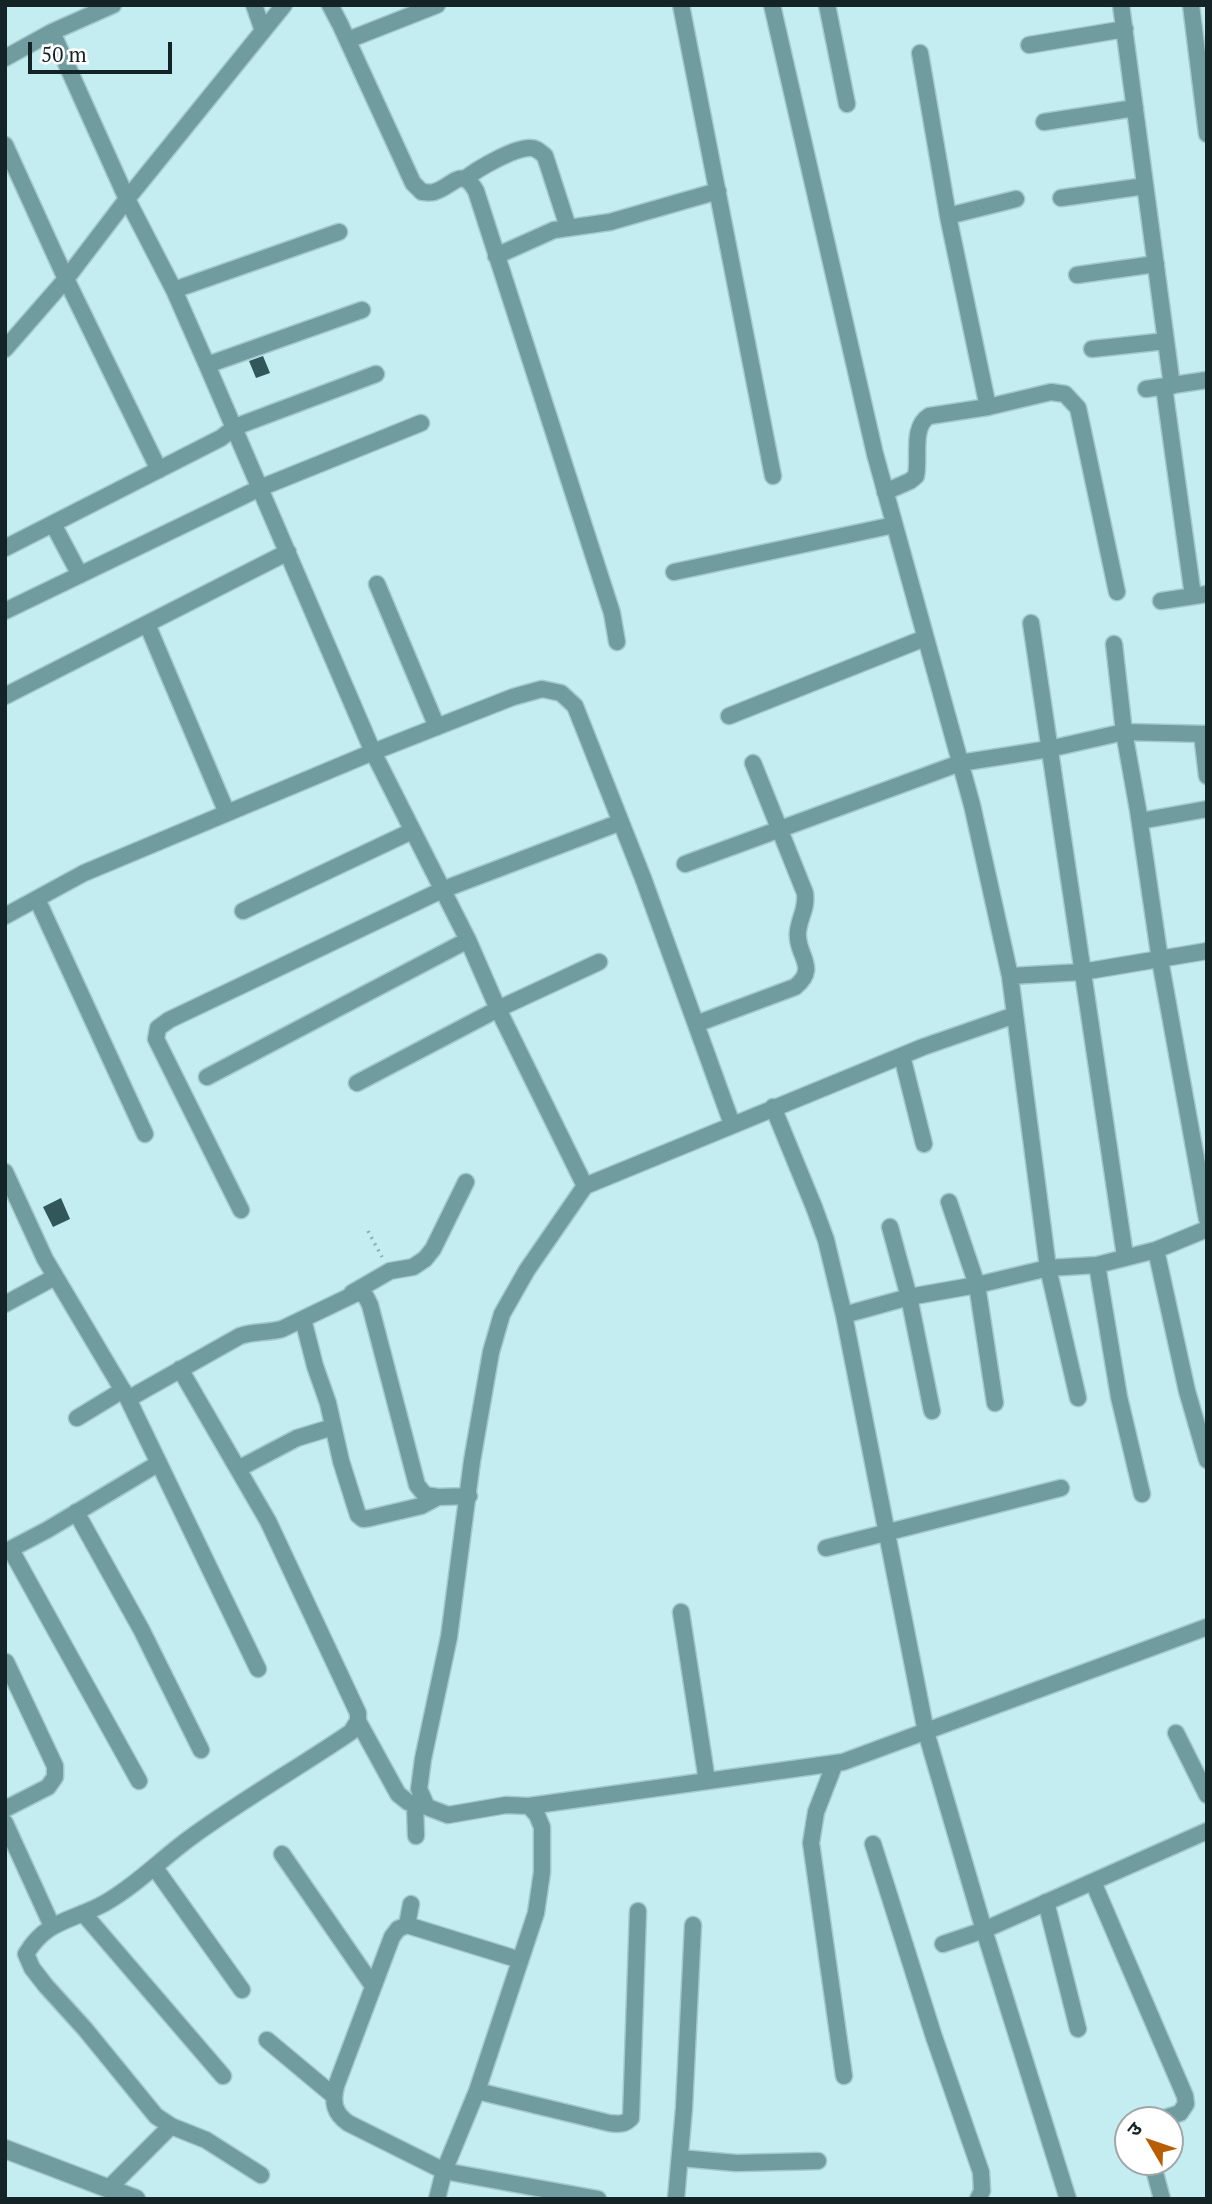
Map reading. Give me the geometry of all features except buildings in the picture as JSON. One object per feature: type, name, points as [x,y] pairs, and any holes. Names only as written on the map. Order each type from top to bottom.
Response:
[{"type":"street","points":[[5,58],[52,32],[113,5]]},
{"type":"street","points":[[254,5],[263,31]]},
{"type":"street","points":[[5,349],[66,279],[284,5]]},
{"type":"street","points":[[330,5],[413,183],[422,192],[434,192],[459,178],[470,181],[476,191],[612,613],[617,642]]},
{"type":"street","points":[[348,40],[437,5]]},
{"type":"street","points":[[681,5],[773,477]]},
{"type":"street","points":[[772,5],[885,492],[960,763],[1010,976],[1048,1268],[1078,1398]]},
{"type":"street","points":[[827,5],[847,104]]},
{"type":"street","points":[[1121,5],[1166,341],[1168,386],[1200,595],[1161,601]]},
{"type":"street","points":[[1191,5],[1207,134]]},
{"type":"street","points":[[1029,45],[1125,29]]},
{"type":"street","points":[[52,32],[127,199],[174,290],[373,752],[468,940],[498,1010],[585,1186]]},
{"type":"street","points":[[920,53],[948,216],[988,407]]},
{"type":"street","points":[[1044,122],[1135,108]]},
{"type":"street","points":[[5,145],[66,279],[159,470]]},
{"type":"street","points":[[465,179],[481,167],[527,148],[537,149],[545,156],[568,228]]},
{"type":"street","points":[[1061,198],[1145,186]]},
{"type":"street","points":[[496,256],[554,230],[610,222],[718,191]]},
{"type":"street","points":[[948,216],[1016,199]]},
{"type":"street","points":[[174,290],[339,232]]},
{"type":"street","points":[[1077,275],[1156,264]]},
{"type":"street","points":[[207,365],[362,310]]},
{"type":"street","points":[[1092,349],[1166,341]]},
{"type":"street","points":[[5,548],[221,438],[235,427],[376,374]]},
{"type":"street","points":[[1146,389],[1207,380]]},
{"type":"street","points":[[885,492],[916,476],[919,429],[921,421],[929,416],[988,407],[1051,392],[1065,394],[1078,408],[1117,592]]},
{"type":"street","points":[[5,611],[260,488],[421,423]]},
{"type":"street","points":[[53,524],[80,575]]},
{"type":"street","points":[[674,572],[894,525]]},
{"type":"street","points":[[5,696],[288,552]]},
{"type":"street","points":[[377,584],[437,727]]},
{"type":"street","points":[[1031,623],[1125,1256]]},
{"type":"street","points":[[147,624],[227,814]]},
{"type":"street","points":[[729,716],[925,638]]},
{"type":"street","points":[[1114,644],[1124,732],[1160,960],[1207,1219]]},
{"type":"street","points":[[5,916],[84,873],[373,752],[513,697],[542,689],[561,693],[575,706],[621,822],[732,1124]]},
{"type":"street","points":[[685,864],[960,763],[1049,749],[1124,732],[1204,734],[1207,776]]},
{"type":"street","points":[[695,1024],[795,988],[805,980],[807,969],[798,931],[806,905],[805,893],[753,763]]},
{"type":"street","points":[[1140,821],[1207,809]]},
{"type":"street","points":[[241,1210],[156,1039],[158,1028],[169,1020],[442,890],[621,822]]},
{"type":"street","points":[[243,911],[412,831]]},
{"type":"street","points":[[37,899],[145,1134]]},
{"type":"street","points":[[207,1077],[468,940]]},
{"type":"street","points":[[1010,976],[1082,972],[1207,951]]},
{"type":"street","points":[[357,1083],[498,1010],[599,962]]},
{"type":"street","points":[[416,1836],[421,1805],[419,1789],[423,1759],[449,1637],[472,1461],[491,1352],[502,1314],[527,1270],[585,1186],[773,1107],[967,1030],[1015,1015]]},
{"type":"street","points":[[902,1056],[925,1144]]},
{"type":"street","points":[[773,1107],[825,1240],[844,1315],[926,1732],[984,1930],[1068,2199]]},
{"type":"street","points":[[5,1172],[44,1259],[125,1395],[258,1669]]},
{"type":"street","points":[[77,1418],[240,1336],[252,1332],[272,1332],[303,1319],[390,1271],[413,1267],[433,1249],[466,1182]]},
{"type":"street","points":[[949,1202],[978,1285],[995,1403]]},
{"type":"street","points":[[890,1227],[909,1297],[932,1411]]},
{"type":"street","points":[[844,1315],[909,1297],[978,1285],[1048,1268],[1097,1265],[1156,1250],[1207,1229]]},
{"type":"street","points":[[1156,1250],[1187,1391],[1207,1460]]},
{"type":"street","points":[[1097,1265],[1119,1396],[1142,1494]]},
{"type":"street","points":[[5,1304],[55,1277]]},
{"type":"street","points":[[352,1293],[359,1292],[366,1297],[370,1305],[417,1485],[425,1495],[469,1496]]},
{"type":"street","points":[[303,1319],[341,1461],[360,1517],[370,1518],[421,1506],[438,1497]]},
{"type":"street","points":[[180,1368],[268,1521],[358,1713],[358,1721],[398,1794],[408,1802],[448,1815],[506,1805],[529,1806],[835,1763],[926,1732],[1207,1627]]},
{"type":"street","points":[[238,1469],[296,1438],[333,1427]]},
{"type":"street","points":[[139,1781],[8,1551],[159,1463]]},
{"type":"street","points":[[826,1548],[1061,1488]]},
{"type":"street","points":[[76,1513],[141,1629],[201,1750]]},
{"type":"street","points":[[681,1612],[707,1781]]},
{"type":"street","points":[[5,1809],[48,1787],[55,1777],[55,1766],[6,1662]]},
{"type":"street","points":[[261,2175],[206,2140],[156,2116],[32,1968],[26,1954],[34,1940],[52,1926],[105,1903],[228,1811],[351,1732],[358,1721]]},
{"type":"street","points":[[1176,1733],[1207,1795]]},
{"type":"street","points":[[835,1763],[816,1812],[811,1843],[844,2076]]},
{"type":"street","points":[[437,2199],[444,2171],[478,2091],[536,1913],[542,1872],[542,1827],[529,1806]]},
{"type":"street","points":[[5,1823],[52,1926]]},
{"type":"street","points":[[943,1944],[984,1930],[1207,1830]]},
{"type":"street","points":[[873,1844],[934,2037],[981,2172],[982,2191],[978,2199]]},
{"type":"street","points":[[282,1854],[373,1986]]},
{"type":"street","points":[[155,1868],[242,1990]]},
{"type":"street","points":[[1093,1882],[1185,2095],[1184,2107]]},
{"type":"street","points":[[1046,1902],[1078,2029]]},
{"type":"street","points":[[407,1925],[411,1904]]},
{"type":"street","points":[[478,2091],[609,2123],[626,2123],[631,2118],[638,1911]]},
{"type":"street","points":[[83,1913],[223,2076]]},
{"type":"street","points":[[520,1960],[407,1925],[398,1929],[392,1937],[373,1986],[334,2096],[337,2112],[348,2123],[444,2171],[557,2195],[598,2199]]},
{"type":"street","points":[[676,2199],[684,2108],[693,1925]]},
{"type":"street","points":[[267,2040],[334,2096]]},
{"type":"street","points":[[109,2188],[172,2126]]},
{"type":"street","points":[[5,2149],[136,2199]]},
{"type":"street","points":[[680,2158],[736,2163],[818,2161]]},
{"type":"street","points":[[1156,2176],[1162,2199]]},
{"type":"path","points":[[368,1231],[390,1271]]}]
